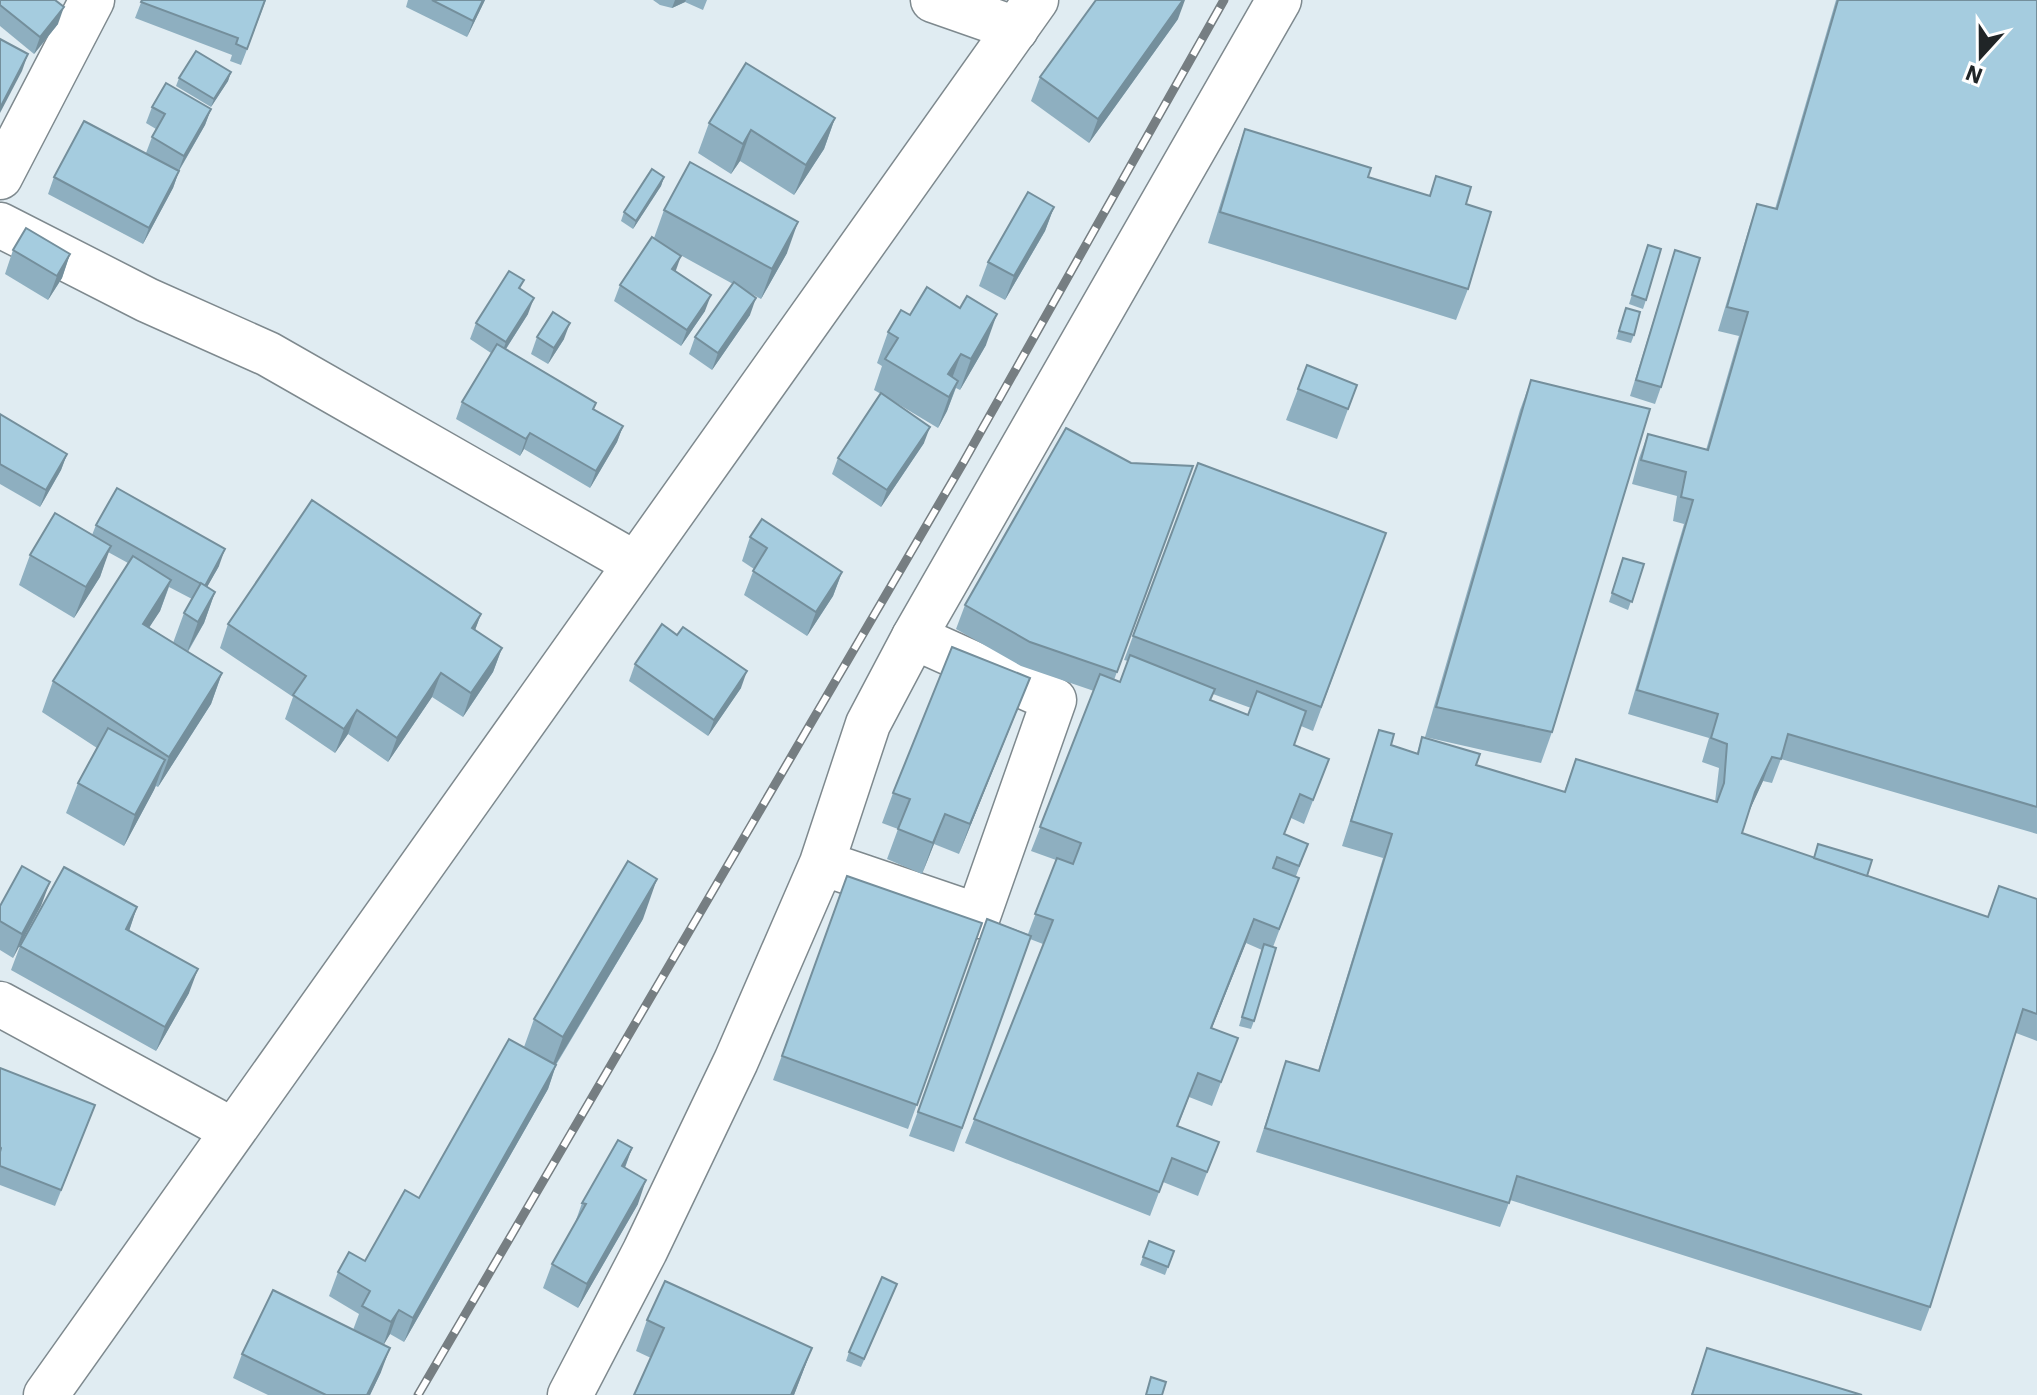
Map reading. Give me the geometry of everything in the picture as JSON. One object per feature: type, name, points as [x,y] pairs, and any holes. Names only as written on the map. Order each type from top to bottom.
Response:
[{"type":"street","points":[[0,177],[92,0]]},
{"type":"street","points":[[46,1395],[1026,15],[933,0]]},
{"type":"street","points":[[570,1395],[645,1251],[736,1061],[822,863],[868,724],[914,637],[1279,0]]},
{"type":"street","points":[[0,225],[147,300],[268,354],[634,563]]},
{"type":"street","points":[[822,863],[978,916],[1054,700],[914,637]]},
{"type":"street","points":[[0,1004],[232,1130]]},
{"type":"building","points":[[0,0],[55,0],[64,7],[40,37],[0,5]]},
{"type":"building","points":[[142,0],[265,0],[247,49],[236,44],[238,38]]},
{"type":"building","points":[[432,0],[483,0],[473,21]]},
{"type":"building","points":[[1096,0],[1183,0],[1098,119],[1040,77]]},
{"type":"building","points":[[1838,0],[2037,0],[2037,807],[1788,734],[1781,759],[1772,757],[1755,792],[1742,833],[1988,917],[1999,886],[2037,899],[2037,1014],[2023,1009],[1930,1307],[1517,1176],[1509,1203],[1265,1128],[1286,1061],[1319,1071],[1392,834],[1351,821],[1379,730],[1394,734],[1391,745],[1418,754],[1422,737],[1480,754],[1476,765],[1565,792],[1576,759],[1717,802],[1724,783],[1727,744],[1711,738],[1718,714],[1637,690],[1693,500],[1681,497],[1686,472],[1641,460],[1648,434],[1708,450],[1748,312],[1727,307],[1757,204],[1777,209]]},
{"type":"building","points":[[0,39],[28,54],[0,108]]},
{"type":"building","points":[[196,51],[231,72],[214,99],[179,78]]},
{"type":"building","points":[[746,63],[835,118],[806,165],[751,130],[743,144],[709,123]]},
{"type":"building","points":[[166,83],[211,109],[184,156],[152,137],[165,114],[152,107]]},
{"type":"building","points":[[84,121],[179,171],[149,228],[54,177]]},
{"type":"building","points":[[1245,129],[1371,168],[1368,177],[1430,196],[1436,176],[1471,187],[1466,204],[1491,212],[1468,289],[1220,212]]},
{"type":"building","points":[[690,162],[798,222],[772,269],[664,210]]},
{"type":"building","points":[[652,169],[664,177],[636,221],[624,212]]},
{"type":"building","points":[[1028,192],[1054,207],[1014,276],[988,262]]},
{"type":"building","points":[[26,228],[70,254],[57,276],[13,250]]},
{"type":"building","points":[[652,237],[681,256],[672,269],[711,295],[687,330],[620,285]]},
{"type":"building","points":[[1648,245],[1661,249],[1646,300],[1632,295]]},
{"type":"building","points":[[1675,250],[1700,258],[1661,387],[1636,380]]},
{"type":"building","points":[[509,271],[524,280],[519,288],[534,298],[506,342],[476,323]]},
{"type":"building","points":[[734,282],[756,298],[718,353],[695,337]]},
{"type":"building","points":[[927,287],[960,308],[967,296],[997,314],[971,359],[961,354],[948,374],[958,381],[949,397],[885,359],[898,338],[888,332],[901,310],[910,315]]},
{"type":"building","points":[[1626,308],[1640,312],[1634,335],[1619,331]]},
{"type":"building","points":[[553,312],[570,323],[554,348],[537,337]]},
{"type":"building","points":[[497,344],[596,403],[593,409],[623,426],[596,471],[530,433],[526,439],[462,402]]},
{"type":"building","points":[[1307,365],[1357,385],[1348,409],[1298,389]]},
{"type":"building","points":[[1531,380],[1650,409],[1552,732],[1436,707]]},
{"type":"building","points":[[881,393],[930,427],[887,490],[838,458]]},
{"type":"building","points":[[0,414],[67,454],[46,490],[0,464]]},
{"type":"building","points":[[1066,428],[1131,463],[1193,466],[1117,672],[1030,642],[965,605]]},
{"type":"building","points":[[1198,463],[1386,533],[1321,707],[1133,636]]},
{"type":"building","points":[[117,488],[225,549],[205,586],[96,525]]},
{"type":"building","points":[[312,500],[481,614],[472,628],[502,648],[471,693],[441,673],[397,738],[357,710],[344,729],[293,695],[306,676],[228,624]]},
{"type":"building","points":[[55,513],[111,546],[86,587],[30,555]]},
{"type":"building","points":[[762,519],[842,572],[816,612],[753,571],[767,548],[750,537]]},
{"type":"building","points":[[133,556],[171,580],[143,624],[222,673],[169,757],[53,681]]},
{"type":"building","points":[[1623,558],[1644,564],[1632,602],[1612,593]]},
{"type":"building","points":[[201,583],[215,592],[198,622],[184,613]]},
{"type":"building","points":[[662,624],[677,635],[683,627],[747,671],[714,720],[635,664]]},
{"type":"building","points":[[952,647],[1030,678],[970,824],[945,814],[933,843],[898,829],[910,799],[893,793]]},
{"type":"building","points":[[1130,655],[1215,689],[1210,700],[1248,715],[1257,691],[1306,711],[1294,745],[1329,759],[1313,800],[1300,794],[1284,834],[1308,844],[1299,866],[1277,857],[1273,868],[1299,878],[1279,929],[1254,919],[1211,1028],[1238,1038],[1221,1082],[1198,1073],[1177,1126],[1219,1142],[1207,1172],[1172,1158],[1159,1192],[974,1119],[1053,920],[1035,914],[1057,858],[1073,864],[1081,843],[1040,827],[1100,674],[1120,682]]},
{"type":"building","points":[[108,728],[165,760],[135,815],[78,783]]},
{"type":"building","points":[[1818,844],[1872,860],[1867,876],[1814,858]]},
{"type":"building","points":[[628,861],[657,879],[563,1037],[534,1019]]},
{"type":"building","points":[[22,866],[50,882],[22,934],[0,921],[0,906]]},
{"type":"building","points":[[64,867],[137,907],[126,929],[198,969],[165,1027],[20,946]]},
{"type":"building","points":[[847,876],[982,923],[917,1105],[782,1056]]},
{"type":"building","points":[[987,919],[1031,936],[962,1128],[918,1112]]},
{"type":"building","points":[[1264,944],[1276,948],[1254,1021],[1242,1017]]},
{"type":"building","points":[[509,1039],[556,1065],[413,1318],[399,1310],[391,1322],[362,1306],[370,1291],[338,1272],[349,1252],[365,1261],[405,1190],[419,1198]]},
{"type":"building","points":[[0,1068],[95,1105],[61,1190],[0,1166]]},
{"type":"building","points":[[618,1140],[632,1148],[622,1166],[646,1180],[587,1284],[552,1264]]},
{"type":"building","points":[[1149,1241],[1174,1251],[1168,1267],[1143,1257]]},
{"type":"building","points":[[882,1277],[897,1284],[864,1359],[849,1352]]},
{"type":"building","points":[[665,1281],[812,1348],[791,1395],[634,1395],[664,1328],[647,1320]]},
{"type":"building","points":[[273,1290],[390,1348],[367,1395],[326,1395],[242,1354]]},
{"type":"building","points":[[1707,1348],[1862,1395],[1692,1395]]},
{"type":"building","points":[[1151,1377],[1166,1382],[1162,1395],[1146,1395]]},
{"type":"railway","points":[[418,1395],[963,463],[1224,0]]}]
